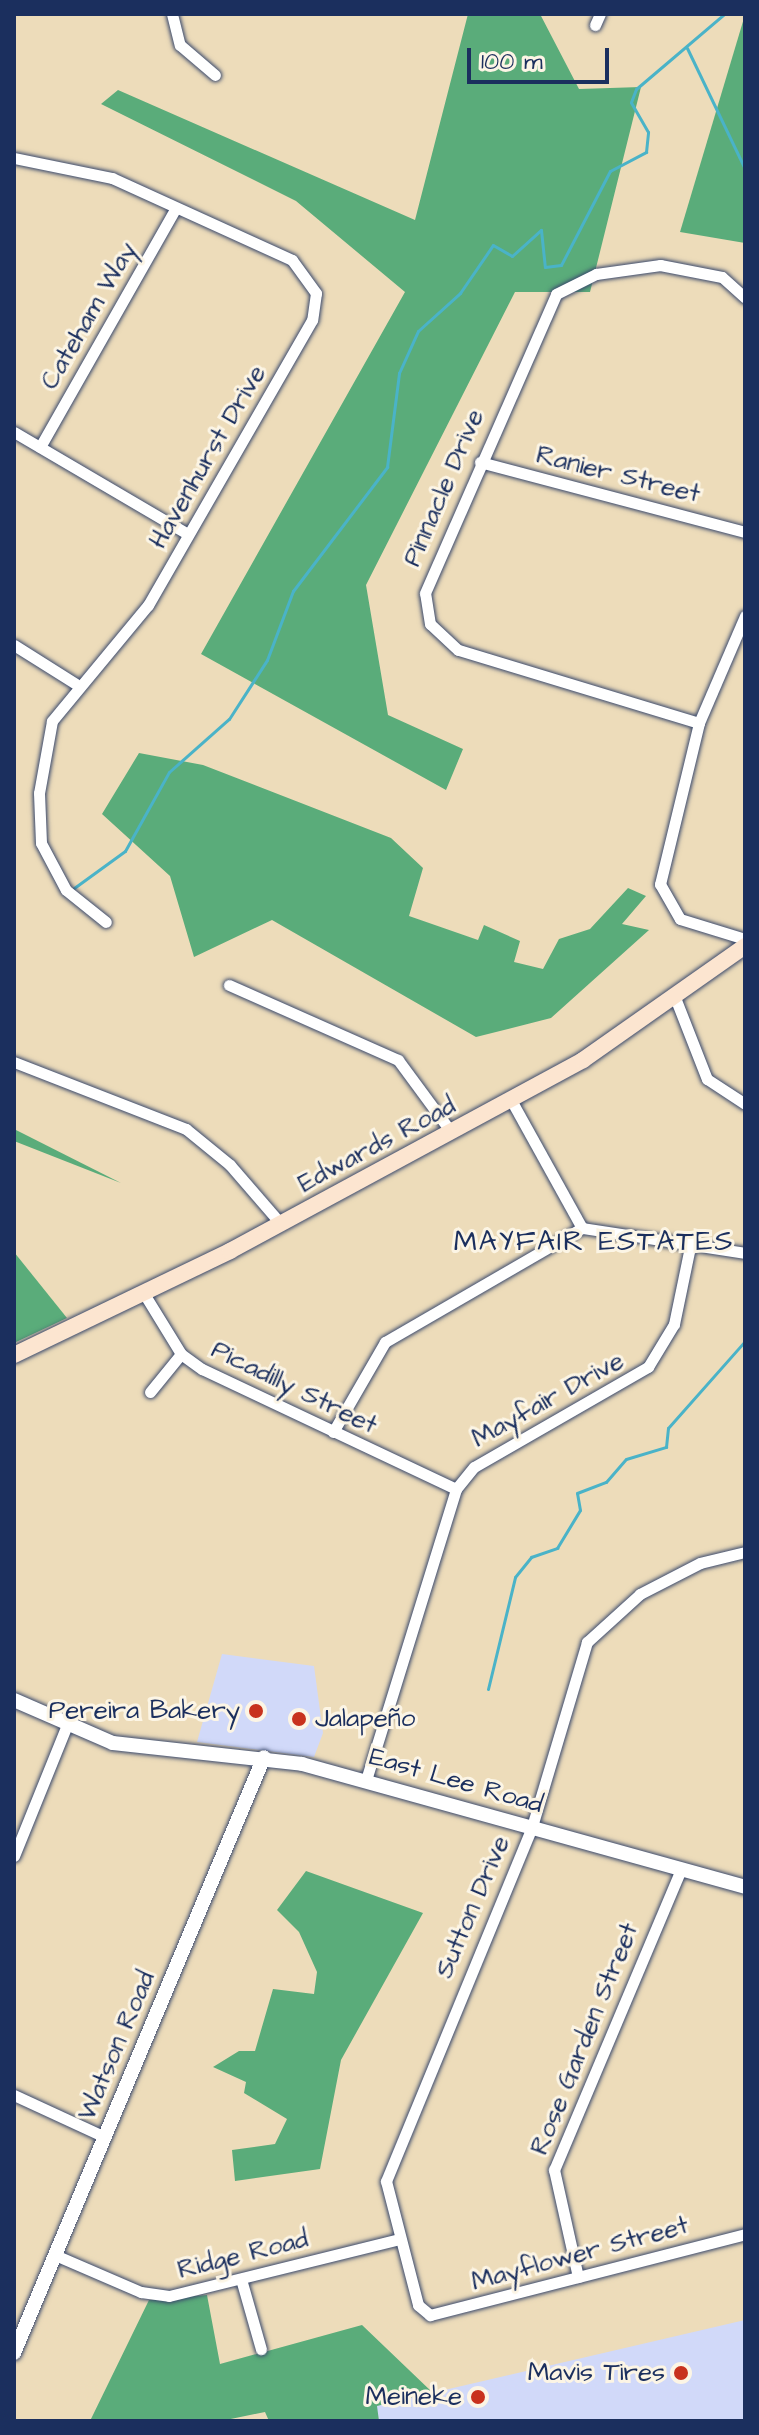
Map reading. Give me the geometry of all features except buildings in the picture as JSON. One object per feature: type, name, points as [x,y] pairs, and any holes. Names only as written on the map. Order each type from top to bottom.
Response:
[{"type":"main road","name":"Edwards Road","points":[[14,1355],[281,1224],[511,1100],[676,1000],[745,946]]},
{"type":"street","points":[[172,14],[180,45],[215,75]]},
{"type":"street","name":"Havenhurst Drive","points":[[14,158],[93,171],[176,208],[292,260],[316,293],[312,320],[134,627],[76,684],[48,734],[39,831],[59,881],[106,922]]},
{"type":"street","name":"Cateham Way","points":[[40,447],[176,208]]},
{"type":"street","name":"Pinnacle Drive","points":[[699,723],[496,665],[436,633],[425,611],[426,586],[544,311],[567,286],[614,270],[660,265],[722,277],[745,298]]},
{"type":"street","points":[[14,432],[188,534]]},
{"type":"street","name":"Ranier Street","points":[[480,462],[745,532]]},
{"type":"street","points":[[744,623],[699,723],[661,895],[680,919],[745,939]]},
{"type":"street","points":[[14,645],[76,684]]},
{"type":"street","points":[[229,985],[398,1060],[451,1132]]},
{"type":"street","points":[[676,1000],[707,1079],[745,1104]]},
{"type":"street","points":[[14,1062],[186,1129],[281,1224]]},
{"type":"street","points":[[511,1100],[582,1228]]},
{"type":"street","points":[[333,1432],[385,1342],[582,1228],[691,1242],[745,1253]]},
{"type":"street","name":"Mayfair Drive","points":[[366,1780],[456,1489],[474,1467],[648,1367],[674,1324],[691,1242]]},
{"type":"street","name":"Picadilly Street","points":[[143,1292],[181,1354],[333,1432],[456,1489]]},
{"type":"street","points":[[150,1392],[181,1354]]},
{"type":"street","name":"Sutton Drive","points":[[425,2315],[400,2239],[386,2181],[389,2162],[532,1827],[593,1634],[670,1577],[745,1552]]},
{"type":"street","name":"East Lee Road","points":[[14,1700],[66,1727],[134,1747],[264,1757],[366,1780],[745,1887]]},
{"type":"street","points":[[14,1856],[66,1727]]},
{"type":"street","name":"Watson Road","points":[[14,2353],[264,1757]]},
{"type":"street","name":"Rose Garden Street","points":[[578,2277],[554,2170],[681,1869]]},
{"type":"street","points":[[14,2095],[105,2137]]},
{"type":"street","name":"Mayflower Street","points":[[425,2315],[745,2234]]},
{"type":"street","name":"Ridge Road","points":[[55,2255],[154,2295],[241,2279],[400,2239]]},
{"type":"street","points":[[241,2279],[261,2349]]},
{"type":"shaded area","points":[[222,1654],[314,1666],[323,1733],[314,1757],[197,1742]]},
{"type":"shaded area","points":[[745,2320],[745,2419],[379,2421],[376,2406]]},
{"type":"green space","points":[[468,14],[540,14],[579,89],[641,87],[590,292],[515,292],[366,585],[388,715],[463,749],[446,790],[201,654],[405,292],[296,201],[101,104],[118,90],[415,220]]},
{"type":"green space","points":[[745,20],[745,243],[680,232]]},
{"type":"green space","points":[[139,753],[203,765],[391,838],[423,868],[409,916],[478,940],[484,925],[520,941],[514,962],[543,969],[559,939],[590,929],[628,888],[646,896],[622,924],[649,930],[551,1018],[476,1037],[272,920],[194,957],[170,876],[102,814]]},
{"type":"green space","points":[[14,1129],[121,1183],[14,1141]]},
{"type":"green space","points":[[14,1252],[67,1318],[14,1343]]},
{"type":"green space","points":[[306,1871],[423,1913],[341,2060],[320,2169],[235,2181],[232,2150],[275,2144],[287,2119],[244,2093],[246,2082],[213,2067],[239,2051],[255,2051],[273,1989],[314,1994],[317,1972],[299,1932],[277,1910]]},
{"type":"green space","points":[[207,2295],[220,2364],[362,2325],[432,2392],[377,2406],[379,2421],[269,2421],[265,2412],[221,2421],[90,2421],[149,2300]]},
{"type":"waterway","points":[[74,888],[125,851],[169,772],[229,719],[267,660],[293,591],[387,467],[399,373],[418,331],[460,293],[493,245],[512,256],[541,230],[545,267],[561,265],[610,171],[646,152],[648,132],[631,102],[636,89],[724,14]]},
{"type":"waterway","points":[[687,48],[745,169]]},
{"type":"waterway","points":[[488,1689],[515,1577],[531,1557],[557,1548],[580,1510],[577,1493],[606,1482],[626,1459],[666,1447],[668,1428],[745,1341]]},
{"type":"place","name":"Pereira Bakery","points":[[256,1711]]},
{"type":"place","name":"Jalapeño","points":[[299,1719]]},
{"type":"place","name":"Mavis Tires","points":[[681,2373]]},
{"type":"place","name":"Meineke","points":[[478,2397]]},
{"type":"district","name":"MAYFAIR ESTATES","points":[[594,1242]]}]
